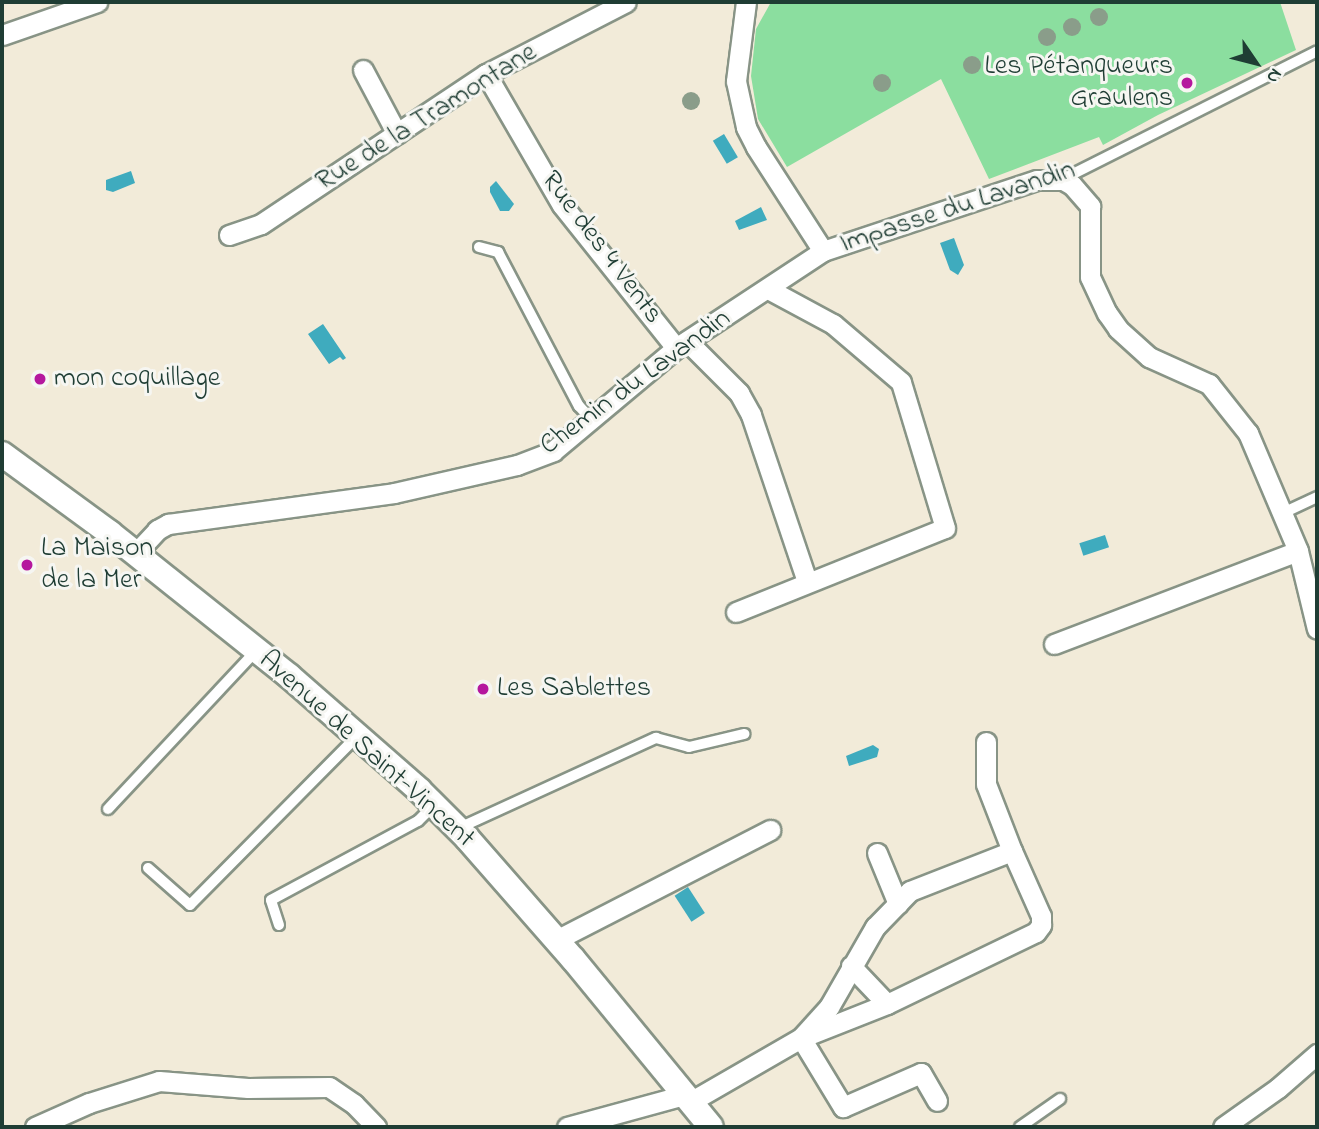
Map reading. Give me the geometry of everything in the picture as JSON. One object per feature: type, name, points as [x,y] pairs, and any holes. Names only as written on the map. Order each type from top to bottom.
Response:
[{"type":"street","points":[[2,35],[97,2]]},
{"type":"street","name":"Rue de la Tramontane","points":[[229,235],[261,224],[486,74],[626,2]]},
{"type":"street","points":[[746,2],[736,81],[746,127],[755,147],[822,251]]},
{"type":"street","points":[[363,70],[397,134]]},
{"type":"street","name":"Rue des 4 Vents","points":[[486,74],[562,205],[681,344],[739,393],[751,415],[807,581]]},
{"type":"street","name":"Impasse du Lavandin","points":[[822,251],[1037,180],[1063,180]]},
{"type":"street","points":[[1063,180],[1079,192],[1090,206],[1090,277],[1118,329],[1149,357],[1197,377],[1219,393],[1248,433],[1297,551],[1317,629]]},
{"type":"street","name":"Chemin du Lavandin","points":[[135,554],[157,530],[168,524],[394,493],[517,465],[552,451],[681,344],[822,251]]},
{"type":"street","points":[[736,612],[807,581],[945,528],[901,382],[833,324],[768,289]]},
{"type":"street","name":"Avenue de Saint-Vincent","points":[[2,454],[135,554],[257,651],[359,735],[434,805],[556,940],[711,1127]]},
{"type":"street","points":[[1054,644],[1297,551]]},
{"type":"street","points":[[567,1127],[687,1099],[801,1038],[887,1004],[1036,932],[1041,925],[1041,916],[986,784],[986,742]]},
{"type":"street","points":[[556,940],[769,830]]},
{"type":"street","points":[[801,1038],[829,1007],[875,927],[898,904],[922,884],[1012,851]]},
{"type":"street","points":[[877,853],[898,904]]},
{"type":"street","points":[[851,966],[887,1004]]},
{"type":"street","points":[[801,1038],[843,1107],[921,1073],[937,1101]]},
{"type":"street","points":[[1223,1127],[1278,1088],[1317,1054]]},
{"type":"street","points":[[35,1127],[89,1103],[159,1081],[248,1088],[329,1087],[354,1104],[376,1127]]},
{"type":"lane","name":"Impasse du Lavandin","points":[[1063,180],[1317,51]]},
{"type":"lane","points":[[479,247],[498,252],[579,406],[591,419]]},
{"type":"lane","points":[[1283,513],[1317,497]]},
{"type":"lane","points":[[108,809],[257,651]]},
{"type":"lane","points":[[458,829],[656,738],[689,747],[744,734]]},
{"type":"lane","points":[[148,868],[190,905],[359,735]]},
{"type":"lane","points":[[279,925],[271,900],[418,821],[434,805]]},
{"type":"lane","points":[[1020,1127],[1060,1100]]},
{"type":"green space","points":[[771,2],[1280,2],[1296,50],[1158,115],[1103,145],[1099,137],[989,179],[941,79],[787,167],[758,119],[751,76],[756,29]]},
{"type":"water","points":[[724,134],[738,157],[727,164],[713,141]]},
{"type":"water","points":[[131,171],[135,183],[113,192],[106,190],[106,180]]},
{"type":"water","points":[[496,181],[514,204],[509,211],[500,211],[490,192],[490,187]]},
{"type":"water","points":[[761,207],[767,220],[739,230],[735,221]]},
{"type":"water","points":[[954,238],[964,265],[958,275],[950,270],[940,243]]},
{"type":"water","points":[[323,324],[346,358],[343,360],[340,357],[329,364],[308,334]]},
{"type":"water","points":[[1105,535],[1109,547],[1083,556],[1079,543]]},
{"type":"water","points":[[873,745],[879,749],[877,757],[849,766],[846,756]]},
{"type":"water","points":[[688,887],[705,913],[691,922],[675,896]]},
{"type":"place","name":"Les Pétanqueurs Graulens","points":[[1187,83]]},
{"type":"place","name":"mon coquillage","points":[[40,379]]},
{"type":"place","name":"La Maison de la Mer","points":[[27,565]]},
{"type":"place","name":"Les Sablettes","points":[[483,689]]}]
